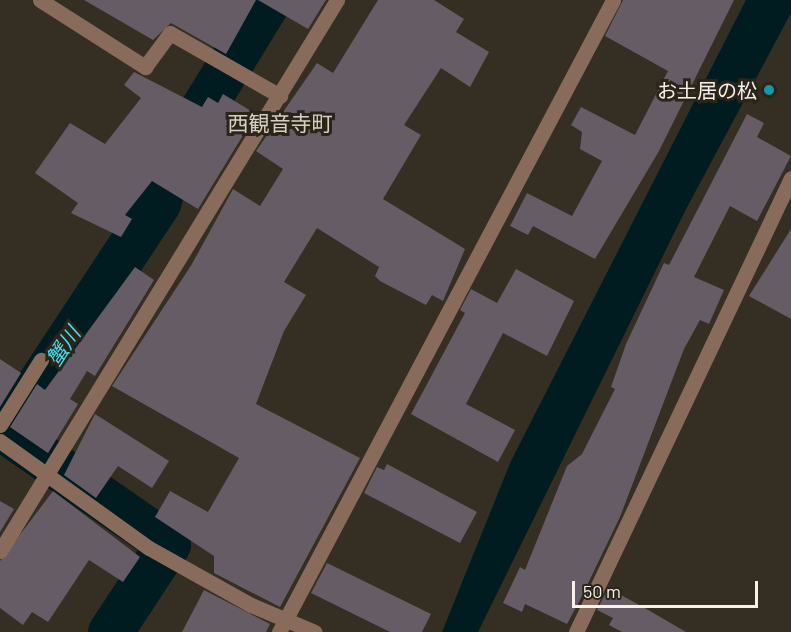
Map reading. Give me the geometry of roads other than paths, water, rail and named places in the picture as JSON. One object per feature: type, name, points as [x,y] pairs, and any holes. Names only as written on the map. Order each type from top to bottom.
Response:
[{"type":"street","points":[[40,0],[145,67],[170,33],[280,96]]},
{"type":"street","points":[[0,550],[337,0]]},
{"type":"street","points":[[282,626],[328,530],[613,0]]},
{"type":"street","points":[[576,632],[791,178]]},
{"type":"street","points":[[0,425],[41,360]]},
{"type":"street","points":[[0,441],[44,475],[149,548],[282,626],[315,632]]},
{"type":"water","points":[[746,0],[791,0],[791,13],[685,211],[478,632],[442,632],[511,461]]},
{"type":"waterway","name":"蟹川","points":[[110,632],[168,544],[7,432],[158,203],[170,161],[269,0]]},
{"type":"place","name":"お土居の松","points":[[769,90]]},
{"type":"district","name":"西観音寺町","points":[[280,123]]}]
